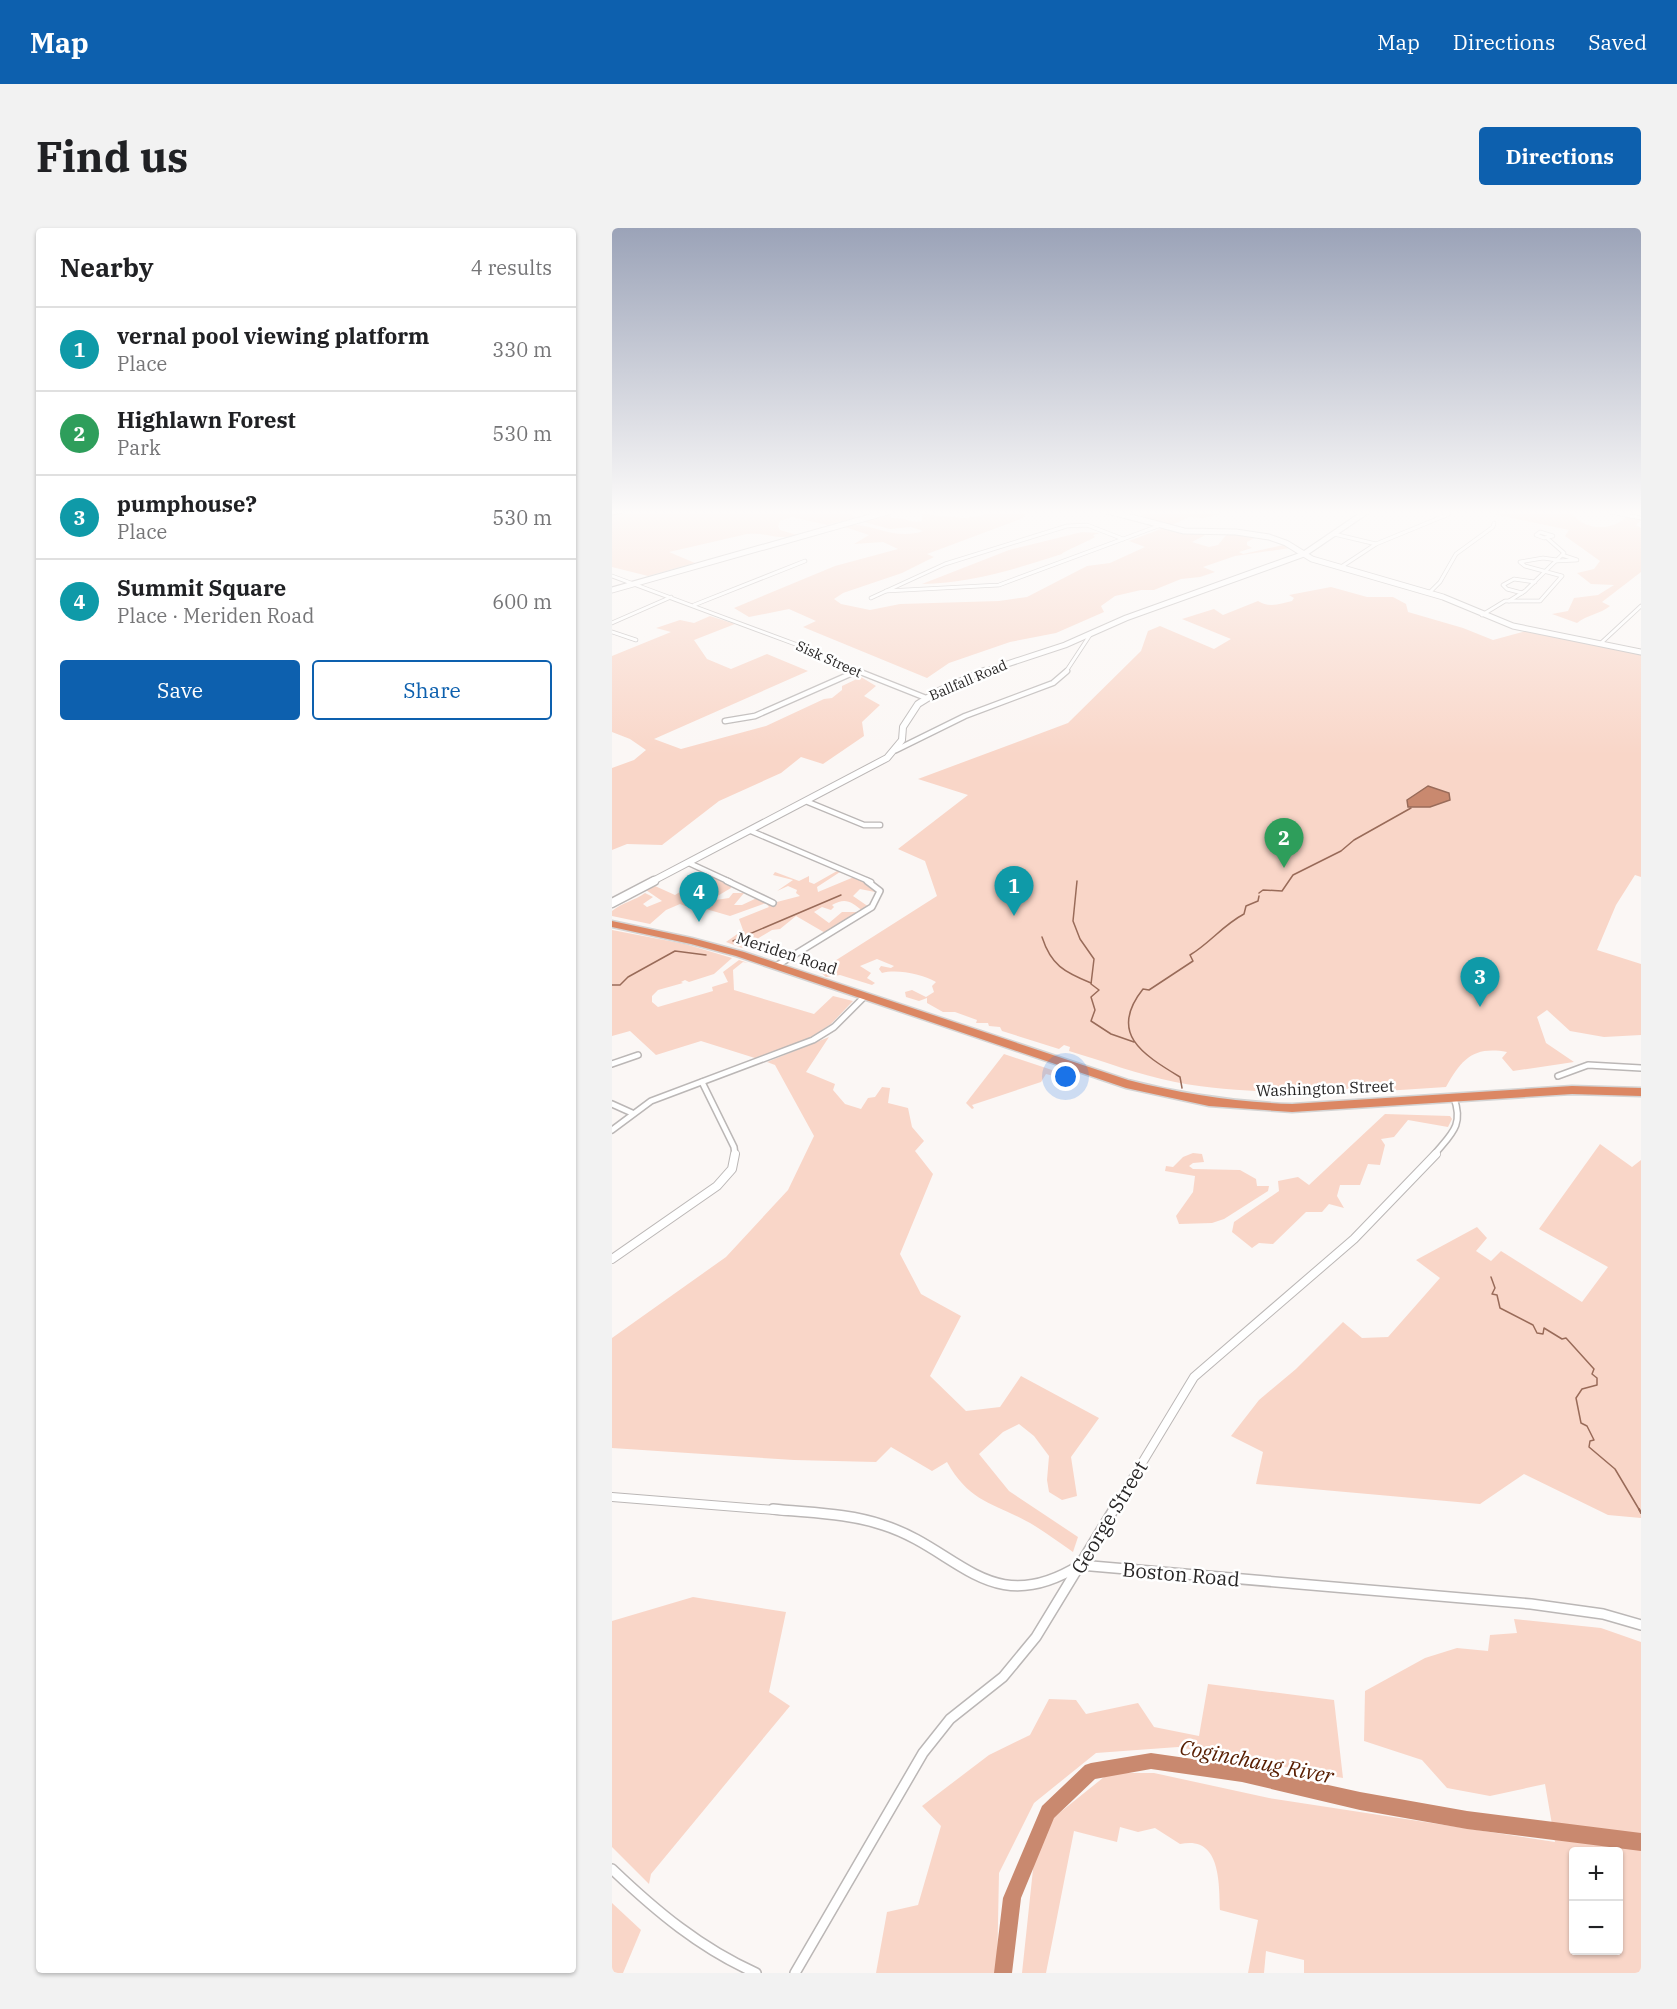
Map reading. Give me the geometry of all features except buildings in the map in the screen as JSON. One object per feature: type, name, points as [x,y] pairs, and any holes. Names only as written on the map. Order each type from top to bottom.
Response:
[{"type":"highway","name":"Meriden Road","points":[[612,924],[700,943],[776,966],[949,1025]]},
{"type":"highway","name":"Washington Street","points":[[949,1025],[1126,1084],[1207,1102],[1292,1108],[1572,1090],[1641,1092]]},
{"type":"main road","name":"Ballfall Road","points":[[896,750],[902,740],[908,717],[926,698],[986,670],[1090,635],[1126,618],[1197,592]]},
{"type":"main road","points":[[1431,593],[1484,615],[1532,630],[1601,642],[1641,652]]},
{"type":"main road","points":[[612,903],[808,802],[887,758],[896,750]]},
{"type":"street","name":"Sisk Street","points":[[659,592],[830,657],[857,671],[926,698]]},
{"type":"street","points":[[694,605],[726,592]]},
{"type":"street","points":[[871,598],[883,592]]},
{"type":"street","points":[[1510,600],[1532,603],[1543,599],[1549,592]]},
{"type":"street","points":[[1484,615],[1522,593]]},
{"type":"street","points":[[612,623],[672,597]]},
{"type":"street","points":[[1601,642],[1641,606]]},
{"type":"street","points":[[612,632],[636,640]]},
{"type":"street","points":[[896,750],[965,716],[1053,684],[1067,670],[1090,635]]},
{"type":"street","points":[[725,721],[755,716],[857,671]]},
{"type":"street","points":[[808,802],[864,825],[880,825]]},
{"type":"street","points":[[751,831],[872,883],[880,891],[872,907],[776,966]]},
{"type":"street","points":[[689,863],[773,903]]},
{"type":"street","points":[[612,1130],[651,1101],[813,1040],[834,1027],[866,996]]},
{"type":"street","points":[[612,1064],[638,1055]]},
{"type":"street","points":[[1558,1076],[1569,1070],[1595,1065],[1641,1068]]},
{"type":"street","points":[[612,1259],[717,1186],[732,1172],[736,1158],[734,1147],[702,1082]]},
{"type":"street","name":"George Street","points":[[795,1973],[923,1754],[950,1719],[1003,1677],[1036,1637],[1194,1377],[1345,1246],[1424,1169],[1458,1125],[1459,1113],[1454,1098]]},
{"type":"street","points":[[612,1104],[632,1113]]},
{"type":"street","points":[[612,1497],[732,1504],[864,1520],[909,1535],[967,1574],[999,1584],[1031,1584],[1062,1578],[1080,1565]]},
{"type":"street","name":"Boston Road","points":[[1080,1565],[1531,1604],[1603,1614],[1641,1625]]},
{"type":"street","points":[[612,1869],[684,1933],[732,1963],[756,1973]]},
{"type":"shaded area","points":[[771,592],[845,592],[834,599],[841,604],[870,610],[900,604],[999,601],[1027,597],[1036,592],[1130,592],[1115,596],[1101,606],[1104,612],[1056,633],[1010,642],[949,663],[927,678],[803,627],[816,621],[789,609],[749,617],[734,608]]},
{"type":"shaded area","points":[[1302,592],[1351,592],[1367,597],[1393,597],[1406,604],[1408,612],[1463,628],[1493,640],[1526,631],[1641,654],[1641,877],[1635,875],[1616,905],[1597,950],[1641,964],[1641,1035],[1604,1037],[1570,1031],[1547,1010],[1537,1017],[1546,1043],[1574,1062],[1513,1071],[1502,1058],[1507,1052],[1485,1051],[1463,1062],[1446,1087],[1385,1091],[1380,1086],[1278,1092],[1226,1089],[1148,1076],[1069,1051],[1070,1047],[1064,1045],[1059,1049],[1002,1031],[1000,1027],[989,1026],[988,1023],[976,1023],[977,1020],[955,1012],[943,1012],[927,1003],[927,998],[919,1001],[906,997],[905,992],[912,990],[926,997],[934,992],[932,986],[936,982],[909,973],[882,973],[879,969],[881,966],[891,968],[894,966],[877,959],[860,966],[871,973],[867,978],[875,983],[872,985],[840,975],[826,977],[819,971],[937,896],[925,861],[898,849],[968,795],[918,779],[1068,723],[1141,651],[1148,631],[1160,626],[1214,649],[1231,639],[1182,619],[1214,609],[1223,615],[1258,601],[1270,605],[1292,601],[1294,598],[1289,595]]},
{"type":"shaded area","points":[[1602,592],[1614,592],[1602,602],[1610,606],[1577,623],[1552,614],[1568,611],[1574,598]]},
{"type":"shaded area","points":[[710,616],[735,624],[694,640],[707,659],[731,669],[767,654],[808,671],[654,739],[681,749],[766,726],[824,699],[832,698],[842,690],[842,686],[861,677],[876,686],[864,696],[880,705],[862,722],[864,736],[823,764],[801,757],[781,773],[719,801],[662,845],[627,844],[612,850],[612,768],[634,760],[646,750],[630,739],[612,732],[612,656],[671,632],[656,628],[680,620],[694,623]]},
{"type":"shaded area","points":[[1428,786],[1449,793],[1450,800],[1430,807],[1408,807],[1407,800]]},
{"type":"shaded area","points":[[703,871],[731,883],[731,888],[709,901],[729,898],[733,893],[744,893],[734,905],[742,905],[759,897],[773,903],[800,896],[796,893],[797,890],[788,886],[777,891],[793,880],[773,875],[775,872],[799,881],[809,876],[809,882],[814,884],[837,871],[840,872],[817,887],[818,892],[854,877],[877,890],[875,892],[860,889],[853,896],[869,907],[863,911],[845,901],[832,905],[834,907],[831,910],[822,907],[814,912],[829,923],[842,912],[862,912],[827,934],[796,916],[780,929],[772,930],[742,948],[726,942],[743,930],[739,919],[769,907],[766,903],[730,916],[706,909],[701,912],[680,904],[666,910],[650,924],[612,916],[612,911],[616,908],[645,893],[653,897],[643,904],[647,907],[662,901],[646,890],[655,886],[675,895],[704,877],[699,874]]},
{"type":"shaded area","points":[[612,930],[685,944],[732,958],[714,974],[689,982],[685,980],[681,982],[683,983],[658,990],[652,996],[652,1002],[658,1007],[713,991],[712,987],[728,982],[723,972],[739,960],[748,963],[743,962],[733,970],[734,990],[814,1014],[833,996],[853,1001],[831,1024],[808,1039],[758,1059],[701,1041],[656,1055],[630,1031],[612,1036]]},
{"type":"shaded area","points":[[829,1037],[806,1072],[835,1084],[833,1090],[845,1104],[861,1109],[868,1098],[875,1097],[882,1087],[890,1088],[888,1103],[908,1108],[912,1127],[924,1141],[915,1151],[933,1174],[900,1254],[921,1294],[961,1316],[930,1376],[966,1411],[1000,1407],[1021,1376],[1099,1418],[1071,1457],[1077,1496],[1062,1500],[1049,1492],[1047,1480],[1049,1456],[1034,1436],[1019,1424],[1003,1432],[979,1454],[1009,1491],[1078,1537],[1073,1552],[1035,1526],[975,1495],[956,1476],[947,1462],[932,1471],[891,1447],[876,1462],[794,1460],[612,1448],[612,1338],[726,1257],[788,1190],[814,1136],[775,1065],[767,1062]]},
{"type":"shaded area","points":[[1004,1054],[1070,1076],[1066,1079],[1046,1074],[1041,1082],[972,1105],[974,1108],[972,1109],[966,1103]]},
{"type":"shaded area","points":[[1385,1114],[1450,1116],[1452,1119],[1448,1127],[1408,1120],[1394,1137],[1381,1139],[1385,1145],[1380,1165],[1368,1164],[1360,1185],[1340,1185],[1337,1196],[1344,1208],[1329,1204],[1322,1212],[1306,1212],[1273,1244],[1259,1243],[1252,1248],[1232,1232],[1234,1222],[1279,1191],[1278,1181],[1298,1177],[1309,1185]]},
{"type":"shaded area","points":[[1600,1144],[1632,1167],[1641,1160],[1641,1518],[1608,1515],[1524,1474],[1480,1504],[1256,1484],[1263,1452],[1231,1436],[1259,1400],[1296,1369],[1343,1322],[1362,1338],[1388,1337],[1440,1278],[1416,1260],[1477,1227],[1487,1238],[1476,1251],[1491,1261],[1501,1251],[1582,1302],[1608,1267],[1539,1229]]},
{"type":"shaded area","points":[[1193,1153],[1202,1154],[1204,1162],[1193,1163],[1189,1166],[1193,1169],[1240,1170],[1256,1179],[1257,1186],[1269,1186],[1268,1191],[1224,1219],[1212,1223],[1179,1224],[1176,1216],[1193,1192],[1195,1176],[1165,1171],[1166,1166],[1173,1167],[1183,1157]]},
{"type":"shaded area","points":[[693,1597],[786,1612],[769,1692],[790,1706],[651,1874],[649,1884],[612,1847],[612,1621]]},
{"type":"shaded area","points":[[1514,1619],[1601,1628],[1641,1642],[1641,1973],[1304,1973],[1304,1960],[1266,1951],[1264,1973],[1248,1973],[1258,1920],[1220,1910],[1218,1875],[1210,1854],[1203,1847],[1193,1843],[1180,1844],[1155,1828],[1138,1832],[1120,1827],[1117,1842],[1074,1831],[1046,1973],[1022,1973],[1034,1860],[1053,1818],[1109,1773],[1154,1773],[1269,1798],[1555,1842],[1545,1784],[1490,1796],[1447,1788],[1422,1760],[1364,1741],[1365,1691],[1425,1658],[1457,1648],[1488,1651],[1490,1635],[1517,1633]]},
{"type":"shaded area","points":[[1208,1684],[1334,1700],[1343,1778],[1178,1747],[1096,1753],[1034,1803],[999,1873],[997,1973],[876,1973],[887,1912],[918,1905],[941,1826],[922,1806],[989,1755],[1030,1735],[1049,1699],[1076,1700],[1086,1714],[1138,1703],[1154,1727],[1199,1736]]},
{"type":"shaded area","points":[[612,1903],[641,1930],[623,1973],[612,1973]]},
{"type":"waterway","points":[[1259,893],[1263,890],[1282,891],[1293,875],[1341,851],[1354,840],[1411,808]]},
{"type":"waterway","points":[[1077,881],[1073,921],[1080,939],[1094,959],[1091,984],[1099,990],[1091,997],[1095,1010],[1091,1021],[1111,1034],[1134,1042]]},
{"type":"waterway","points":[[733,941],[841,895]]},
{"type":"waterway","points":[[1182,1088],[1180,1077],[1153,1060],[1134,1041],[1129,1030],[1129,1018],[1133,1004],[1143,989],[1149,990],[1193,961],[1190,955],[1244,914],[1246,906],[1258,901],[1259,896]]},
{"type":"waterway","points":[[1042,937],[1054,961],[1066,971],[1091,983]]},
{"type":"waterway","points":[[612,985],[620,985],[628,977],[675,951],[706,955]]},
{"type":"waterway","points":[[1491,1277],[1495,1288],[1492,1294],[1497,1295],[1500,1308],[1533,1325],[1537,1333],[1543,1334],[1544,1328],[1562,1339],[1566,1338],[1594,1369],[1592,1374],[1597,1378],[1597,1385],[1582,1389],[1576,1398],[1581,1423],[1587,1426],[1594,1440],[1590,1441],[1589,1447],[1615,1469],[1640,1511]]},
{"type":"waterway","name":"Coginchaug River","points":[[1003,1973],[1012,1898],[1048,1812],[1091,1771],[1151,1761],[1242,1774],[1360,1801],[1467,1820],[1641,1842]]},
{"type":"place","name":"Highlawn Forest","points":[[1284,868]]},
{"type":"place","name":"vernal pool viewing platform","points":[[1014,916]]},
{"type":"place","name":"Summit Square","points":[[699,922]]},
{"type":"place","name":"pumphouse?","points":[[1480,1007]]}]
